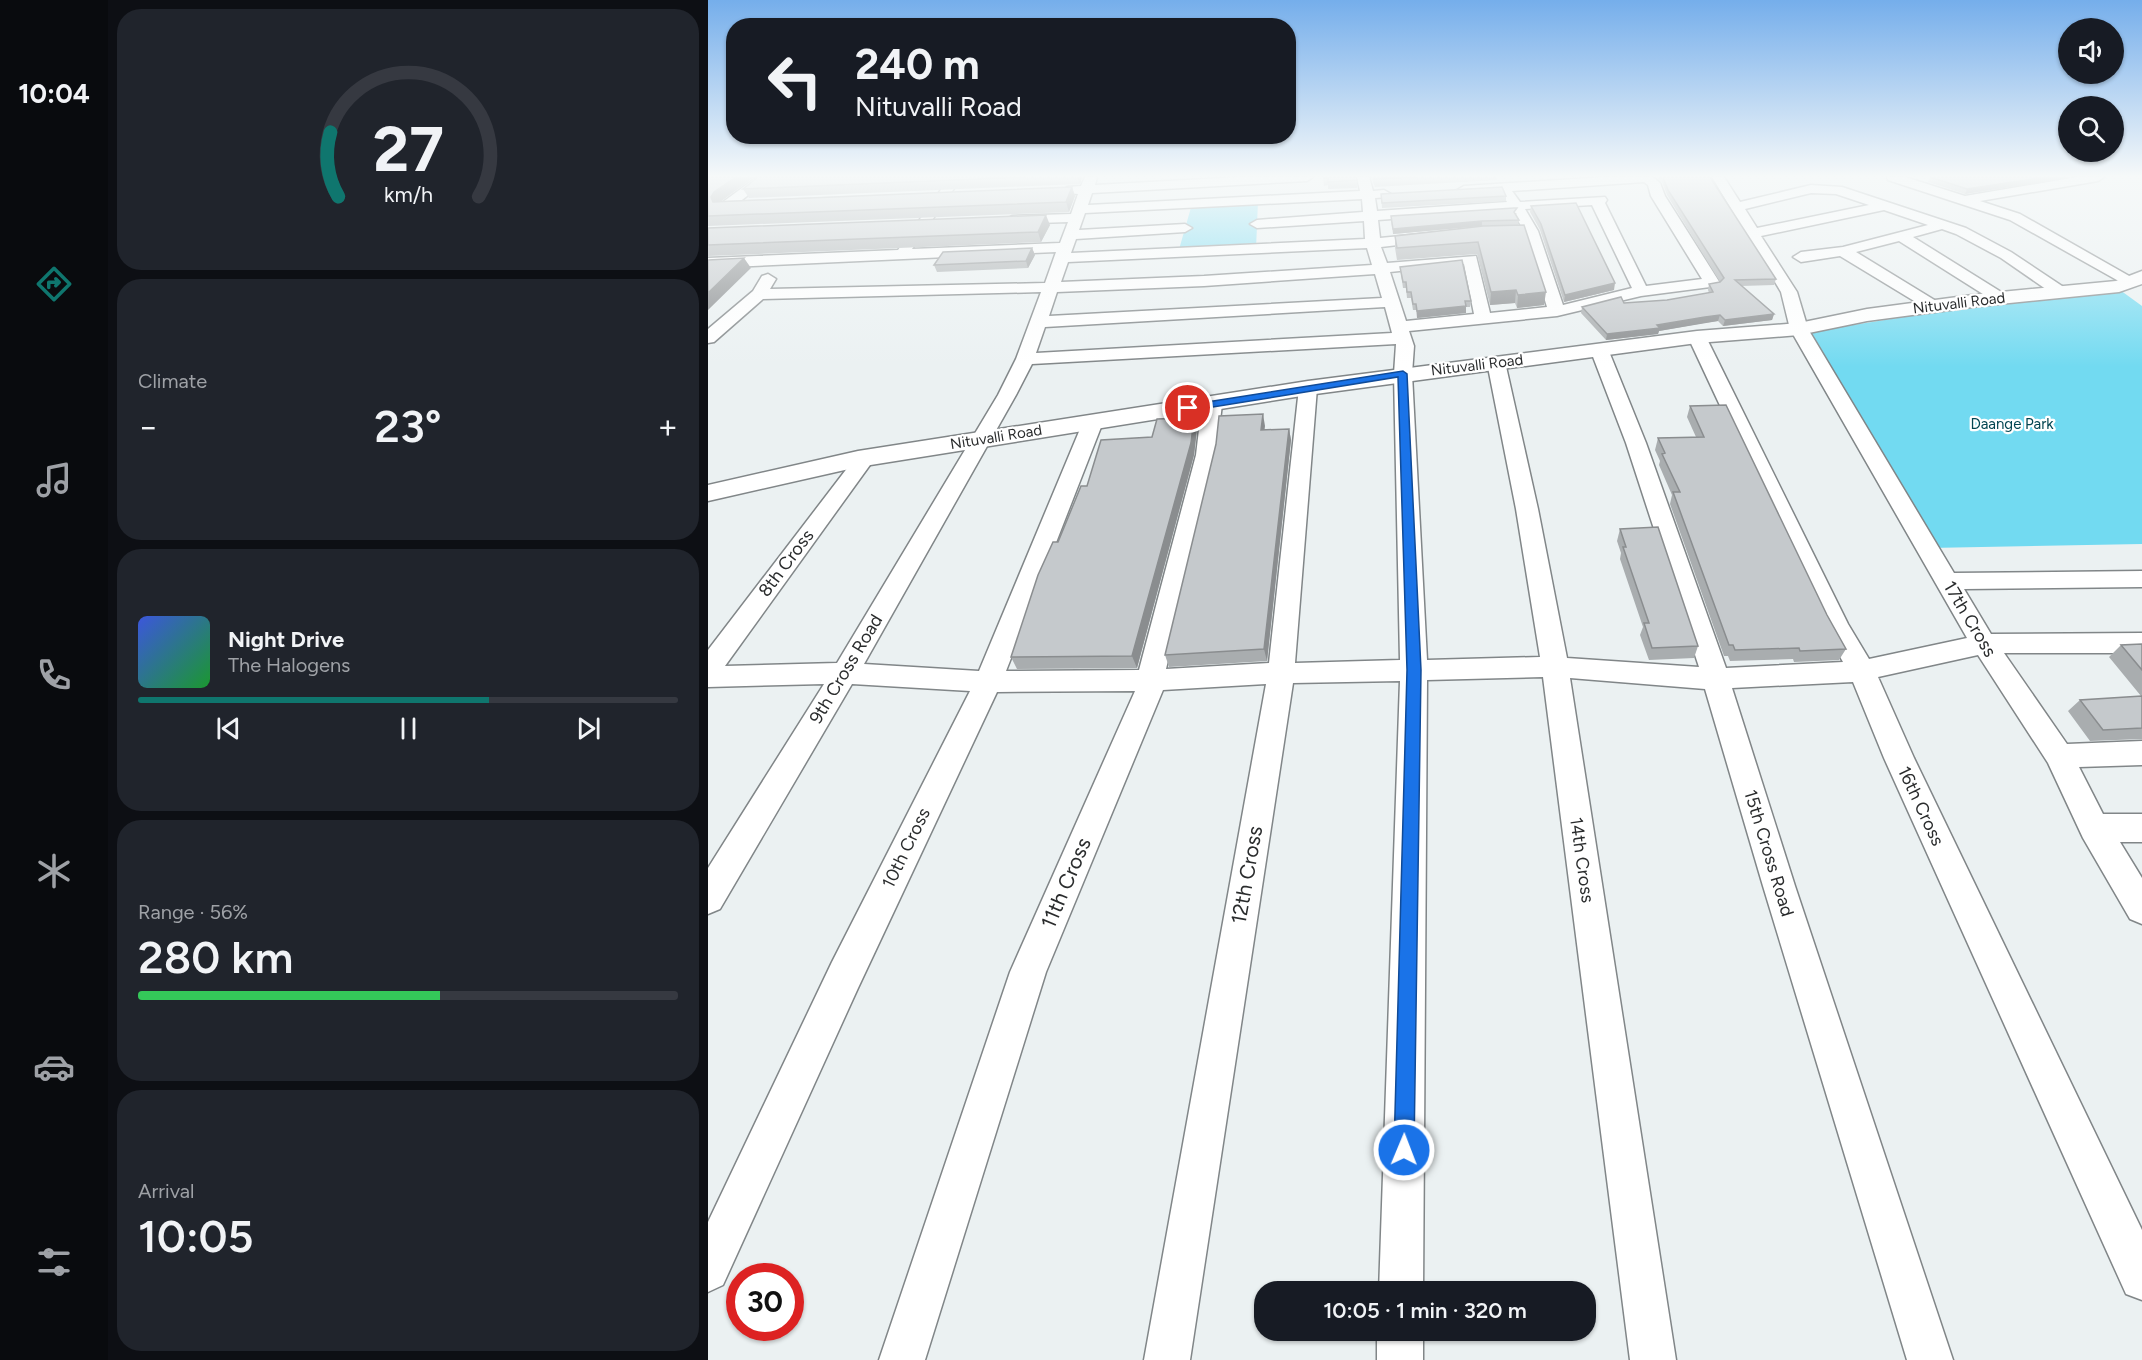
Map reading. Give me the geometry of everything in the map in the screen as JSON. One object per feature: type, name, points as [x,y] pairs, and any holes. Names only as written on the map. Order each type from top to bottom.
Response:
[{"type":"street","points":[[900,255],[910,240]]},
{"type":"street","name":"9th Cross Road","points":[[708,898],[845,673],[982,439],[1025,359],[1068,240]]},
{"type":"street","points":[[1066,247],[1107,240]]},
{"type":"street","points":[[1178,252],[1181,240]]},
{"type":"street","points":[[1256,240],[1256,249]]},
{"type":"street","points":[[708,263],[1066,247],[1178,252],[1396,240]]},
{"type":"street","points":[[1534,240],[1557,311]]},
{"type":"street","points":[[1617,240],[1641,291]]},
{"type":"street","points":[[1025,359],[1400,332],[1483,319],[1557,311],[1641,291],[1712,283],[1683,240]]},
{"type":"street","name":"17th Cross","points":[[1758,240],[1789,292],[1798,328],[1984,644],[2059,756],[2094,828],[2142,909]]},
{"type":"street","points":[[1801,257],[1844,251],[1887,240]]},
{"type":"street","points":[[1907,240],[2000,298]]},
{"type":"street","points":[[1978,240],[2006,255],[2059,291]]},
{"type":"street","points":[[2058,240],[2135,282]]},
{"type":"street","points":[[1372,243],[1405,346],[1403,374],[1414,670],[1401,1281]]},
{"type":"street","points":[[1220,313],[1227,250]]},
{"type":"street","points":[[1844,251],[1935,307]]},
{"type":"street","points":[[759,294],[1052,288],[1381,269],[1471,259],[1483,319]]},
{"type":"street","points":[[709,335],[759,294],[761,288],[785,260]]},
{"type":"street","name":"Nituvalli Road","points":[[708,493],[865,458],[1308,388],[1697,337],[1798,328],[1867,315],[2135,282]]},
{"type":"street","points":[[1039,322],[1391,302]]},
{"type":"street","name":"16th Cross","points":[[1697,337],[1836,626],[1862,671],[1899,758],[2142,1278]]},
{"type":"street","name":"15th Cross Road","points":[[1599,349],[1636,443],[1716,679],[1768,851],[1930,1360]]},
{"type":"street","name":"14th Cross","points":[[1496,362],[1527,509],[1556,667],[1653,1360]]},
{"type":"street","name":"12th Cross","points":[[1167,1360],[1281,674],[1308,388]]},
{"type":"street","name":"11th Cross","points":[[902,1360],[1028,972],[1152,683],[1150,680],[1206,455],[1212,404]]},
{"type":"street","name":"10th Cross","points":[[708,1270],[845,975],[988,682],[1093,422]]},
{"type":"street","name":"8th Cross","points":[[708,669],[865,458]]},
{"type":"street","points":[[1947,581],[2142,579]]},
{"type":"street","points":[[708,677],[845,673],[988,682],[1150,680],[1281,674],[1556,667],[1716,679],[1862,671],[1984,644],[2142,644]]},
{"type":"street","points":[[2059,756],[2142,753]]},
{"type":"street","points":[[2094,828],[2142,828]]},
{"type":"street","points":[[1400,1341],[1400,1360]]},
{"type":"green space","points":[[1182,240],[1256,240],[1256,249],[1178,253]]},
{"type":"green space","name":"Daange Park","points":[[2120,290],[2142,306],[2142,544],[1929,548],[1808,332],[2000,302]]},
{"type":"building","points":[[708,240],[823,240],[708,245]]},
{"type":"building","points":[[1396,240],[1529,240],[1546,292],[1518,295],[1516,290],[1491,292],[1478,242],[1397,248]]},
{"type":"building","points":[[1547,240],[1594,240],[1615,283],[1565,295]]},
{"type":"building","points":[[1700,240],[1751,240],[1776,279],[1735,280],[1774,314],[1725,320],[1720,315],[1657,325],[1660,328],[1607,334],[1582,307],[1621,297],[1624,303],[1667,300],[1713,292],[1709,284],[1720,282],[1724,278]]},
{"type":"building","points":[[1032,248],[1026,261],[934,265],[943,252]]},
{"type":"building","points":[[744,258],[708,293],[708,260]]},
{"type":"building","points":[[1462,260],[1471,301],[1465,301],[1466,306],[1417,311],[1411,292],[1407,292],[1406,282],[1403,282],[1400,267]]},
{"type":"building","points":[[1726,405],[1827,615],[1846,649],[1735,650],[1733,645],[1729,645],[1673,492],[1680,492],[1662,454],[1665,453],[1658,438],[1704,437],[1690,406]]},
{"type":"building","points":[[1263,414],[1261,430],[1289,429],[1264,649],[1165,655],[1216,444],[1219,416]]},
{"type":"building","points":[[1194,418],[1191,443],[1132,656],[1011,657],[1038,575],[1053,542],[1058,542],[1081,486],[1087,486],[1101,440],[1152,437],[1157,419]]},
{"type":"building","points":[[1658,527],[1698,646],[1652,648],[1644,623],[1649,623],[1623,547],[1626,547],[1620,529]]},
{"type":"building","points":[[2142,644],[2142,670],[2121,645]]},
{"type":"building","points":[[2142,696],[2142,728],[2103,730],[2080,700]]},
{"type":"route","points":[[1188,408],[1403,374],[1414,670],[1404,1150]]}]
